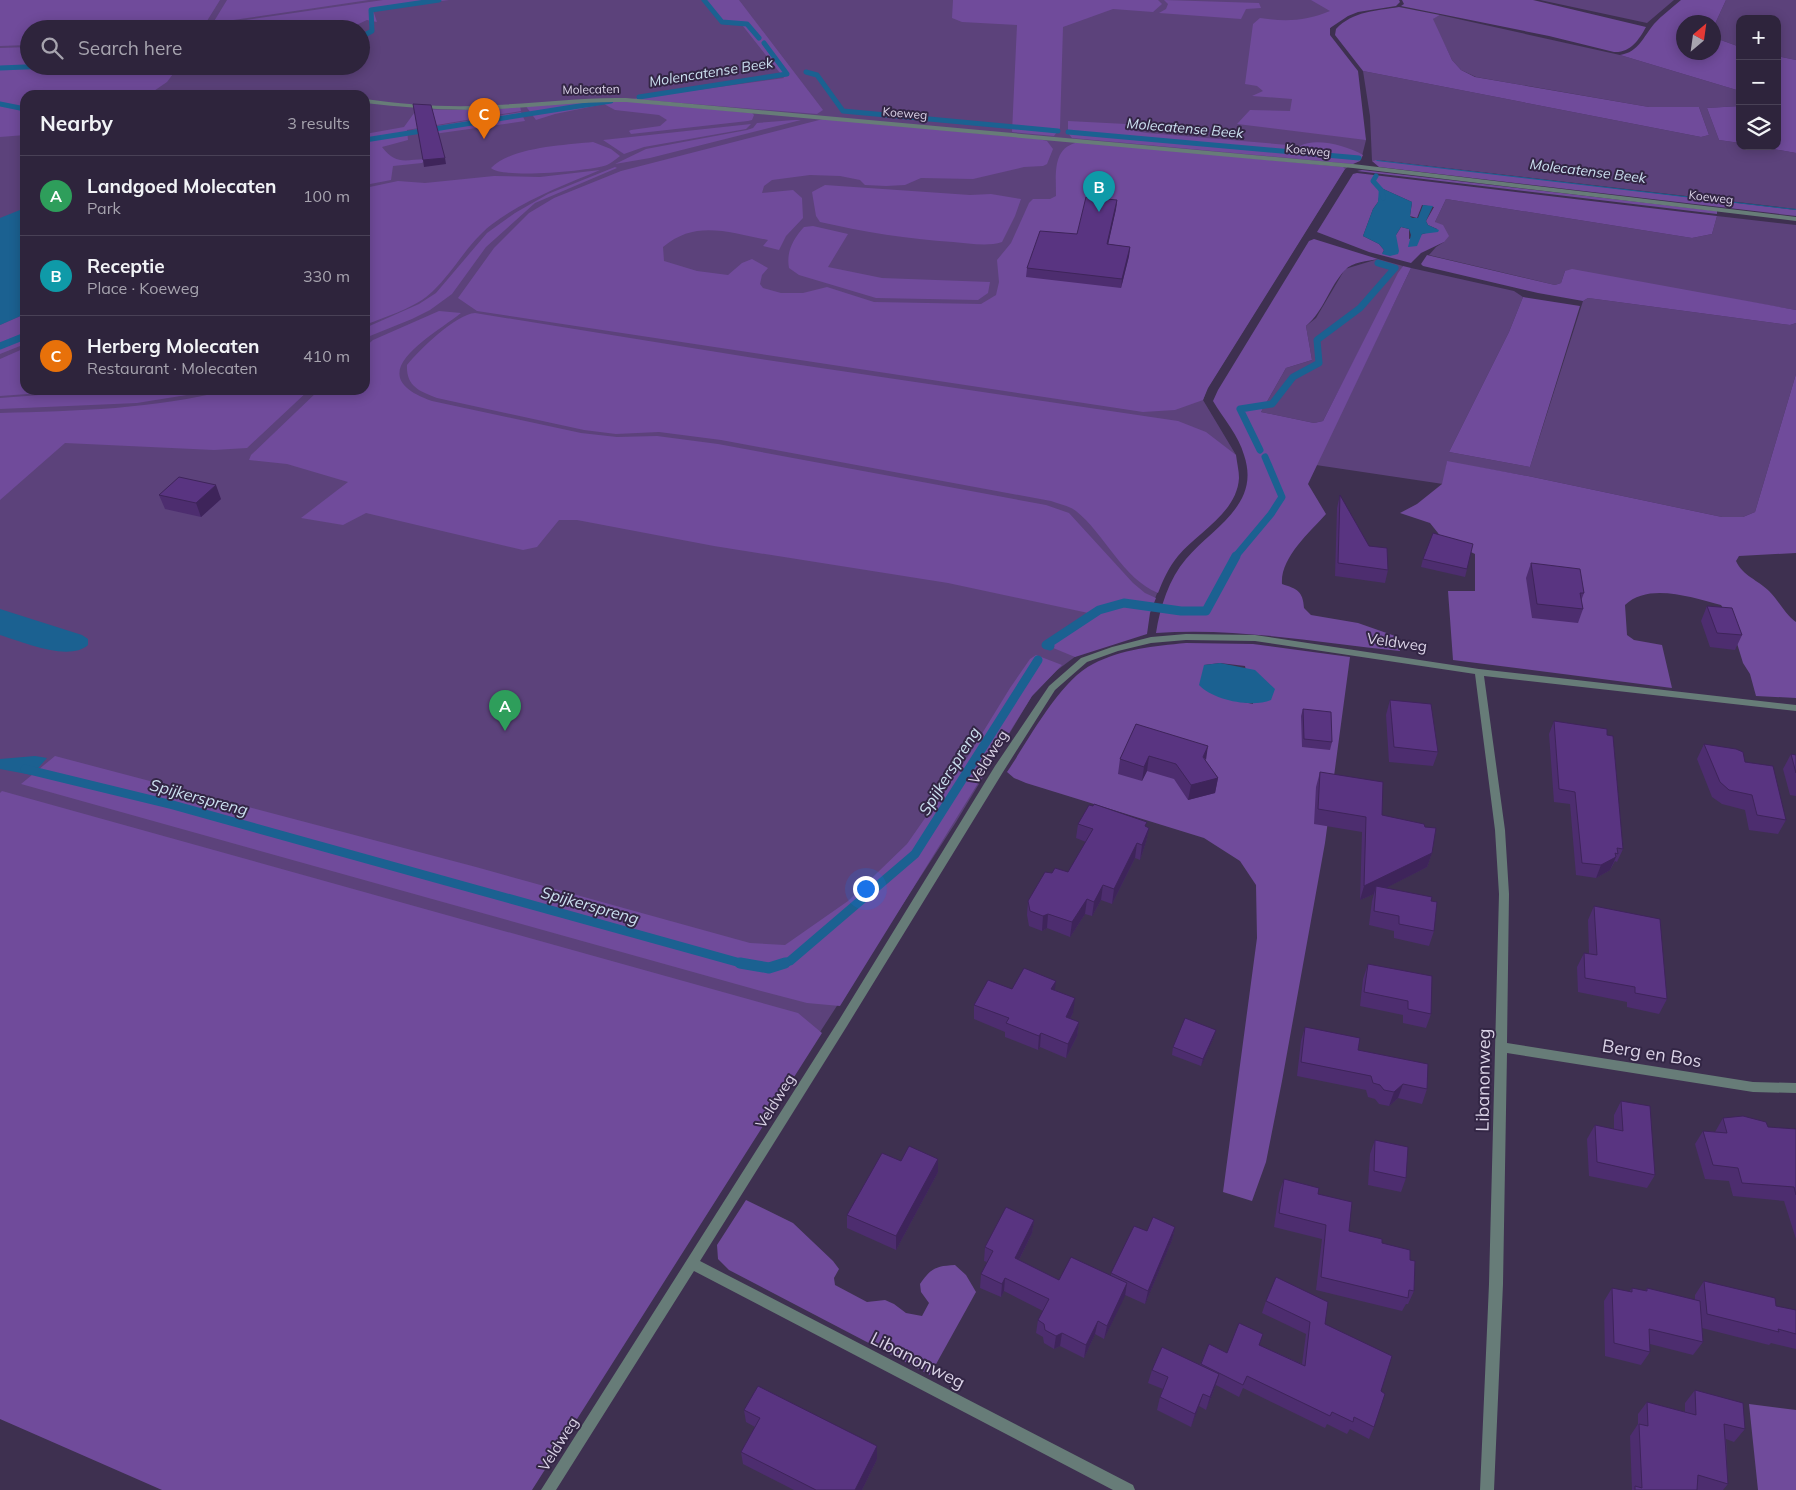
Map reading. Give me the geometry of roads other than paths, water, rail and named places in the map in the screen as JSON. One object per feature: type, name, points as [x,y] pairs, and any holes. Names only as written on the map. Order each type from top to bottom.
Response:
[{"type":"street","name":"Molecaten","points":[[370,101],[438,108],[496,107],[594,98],[816,117]]},
{"type":"street","name":"Koeweg","points":[[816,117],[1359,167],[1796,218]]},
{"type":"street","name":"Veldweg","points":[[548,1490],[848,1015],[999,769],[1047,695],[1066,673],[1084,660],[1115,648],[1151,640],[1186,637],[1255,638],[1479,672],[1796,708]]},
{"type":"street","name":"Libanonweg","points":[[1479,672],[1494,776],[1504,894],[1496,1284],[1487,1490]]},
{"type":"street","name":"Berg en Bos","points":[[1502,1047],[1753,1087],[1796,1088]]},
{"type":"street","name":"Libanonweg","points":[[691,1263],[1128,1490]]},
{"type":"water","points":[[1377,161],[1796,209],[1796,210]]},
{"type":"water","points":[[1379,187],[1412,202],[1410,216],[1412,218],[1418,218],[1423,205],[1433,206],[1426,221],[1428,225],[1439,230],[1438,232],[1422,234],[1417,246],[1408,247],[1411,235],[1409,229],[1401,227],[1396,235],[1398,254],[1390,256],[1382,254],[1384,250],[1379,244],[1363,236],[1373,209],[1378,202]]},
{"type":"water","points":[[20,210],[20,316],[0,325],[0,218]]},
{"type":"water","points":[[0,609],[82,635],[88,639],[88,645],[80,650],[58,651],[33,646],[0,635]]},
{"type":"water","points":[[1220,663],[1255,670],[1275,689],[1271,700],[1243,703],[1213,695],[1205,690],[1199,685],[1204,665]]},
{"type":"water","points":[[35,756],[47,758],[32,775],[0,769],[0,759]]},
{"type":"waterway","name":"Molecatense Beek","points":[[370,32],[372,31],[371,10],[439,0]]},
{"type":"waterway","name":"Molecatense Beek","points":[[704,0],[722,22],[747,24],[759,38]]},
{"type":"waterway","name":"Molencatense Beek","points":[[639,97],[787,74],[764,43]]},
{"type":"waterway","name":"Molecatense Beek","points":[[0,68],[20,67]]},
{"type":"waterway","name":"Molecatense Beek","points":[[806,72],[817,75],[843,111],[1058,131]]},
{"type":"waterway","name":"Molencatense Beek","points":[[370,139],[611,101]]},
{"type":"waterway","name":"Molencatense Beek","points":[[0,104],[20,108]]},
{"type":"waterway","name":"Molecatense Beek","points":[[1068,132],[1359,158]]},
{"type":"waterway","name":"Spijkerspreng","points":[[1376,176],[1373,181],[1382,191],[1383,198]]},
{"type":"waterway","name":"Spijkerspreng","points":[[1260,450],[1240,409],[1272,404],[1293,377],[1319,363],[1317,340],[1360,308],[1395,268],[1378,263]]},
{"type":"waterway","name":"Molencatense Beek","points":[[0,346],[20,338]]},
{"type":"waterway","name":"Spijkerspreng","points":[[1235,557],[1271,514],[1282,497],[1265,457]]},
{"type":"waterway","name":"Spijkerspreng","points":[[1050,646],[1046,645],[1099,610],[1124,603],[1181,611],[1206,611],[1236,556]]},
{"type":"waterway","name":"Spijkerspreng","points":[[781,964],[790,961],[915,854],[1038,660]]},
{"type":"waterway","name":"Spijkerspreng","points":[[25,769],[173,805],[741,963]]},
{"type":"waterway","name":"Spijkerspreng","points":[[741,963],[769,968],[785,963]]},
{"type":"place","name":"Herberg Molecaten","points":[[484,139]]},
{"type":"place","name":"Receptie","points":[[1099,212]]},
{"type":"place","name":"Landgoed Molecaten","points":[[505,731]]}]
